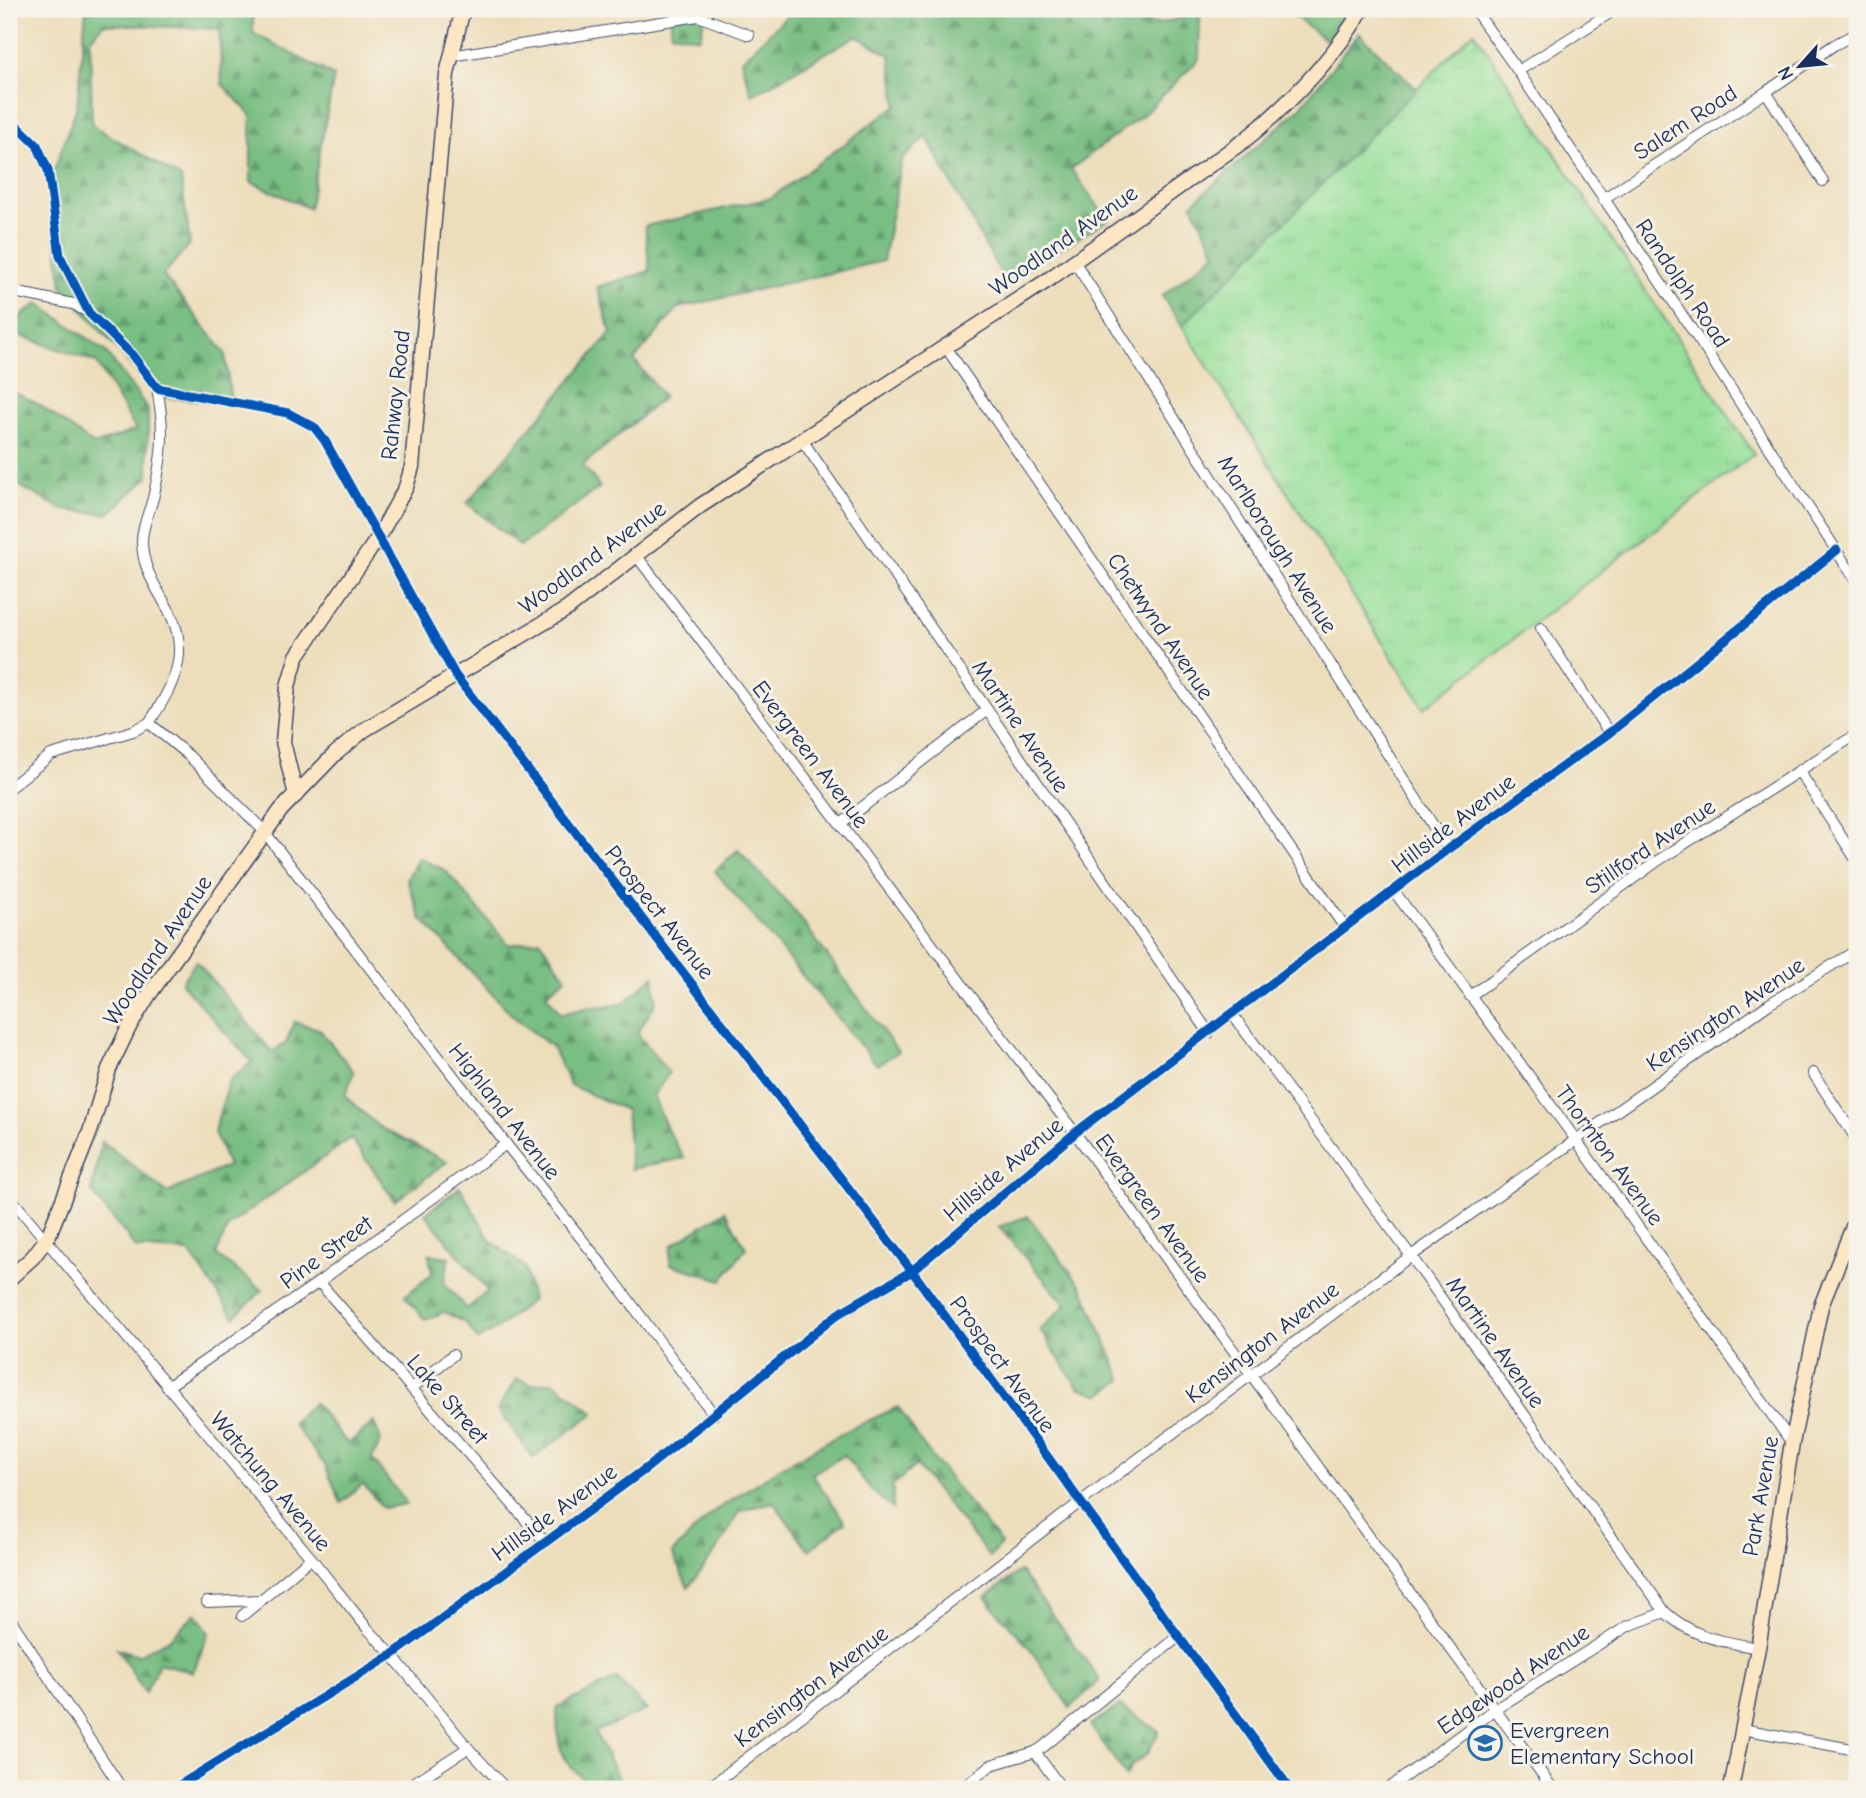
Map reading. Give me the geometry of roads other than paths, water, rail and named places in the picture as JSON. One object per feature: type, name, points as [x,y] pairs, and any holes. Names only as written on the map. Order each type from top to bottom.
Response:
[{"type":"street","name":"Rahway Road","points":[[296,795],[282,743],[284,715],[297,656],[379,538],[406,487],[412,467],[447,74],[463,9]]},
{"type":"street","name":"Woodland Avenue","points":[[9,1279],[33,1257],[46,1239],[90,1132],[109,1069],[129,1027],[148,996],[265,833],[334,755],[364,730],[567,609],[699,506],[1074,261],[1245,140],[1273,117],[1329,58],[1362,9]]},
{"type":"street","name":"Randolph Road","points":[[1474,9],[1518,71],[1857,582]]},
{"type":"street","points":[[1518,71],[1616,9]]},
{"type":"street","points":[[451,56],[698,16],[749,35]]},
{"type":"street","name":"Salem Road","points":[[1603,199],[1834,44],[1857,33]]},
{"type":"street","points":[[1766,92],[1823,181]]},
{"type":"street","points":[[9,118],[37,145],[48,170],[60,256],[89,313]]},
{"type":"street","name":"Marlborough Avenue","points":[[1074,261],[1448,849]]},
{"type":"street","points":[[9,291],[73,304],[89,313],[132,355],[157,388],[163,419],[163,446],[154,495],[142,538],[149,577],[171,613],[179,635],[180,650],[165,699],[149,723],[133,731],[51,755],[9,788]]},
{"type":"street","name":"Chetwynd Avenue","points":[[945,346],[1345,928]]},
{"type":"street","name":"Prospect Avenue","points":[[157,388],[288,413],[314,427],[325,441],[455,675],[912,1271],[1290,1789]]},
{"type":"street","name":"Martine Avenue","points":[[802,440],[1209,1033]]},
{"type":"street","name":"Hillside Avenue","points":[[173,1789],[392,1655],[714,1415],[838,1314],[912,1271],[1075,1133],[1448,849],[1609,733],[1837,550]]},
{"type":"street","name":"Evergreen Avenue","points":[[636,555],[1075,1133],[1553,1789]]},
{"type":"street","points":[[1541,628],[1609,733]]},
{"type":"street","points":[[841,824],[988,710]]},
{"type":"street","name":"Highland Avenue","points":[[149,723],[189,756],[265,833],[608,1272],[714,1415]]},
{"type":"street","name":"Stillford Avenue","points":[[1470,996],[1659,860],[1857,734]]},
{"type":"street","points":[[1799,771],[1857,861]]},
{"type":"street","name":"Thornton Avenue","points":[[1394,891],[1792,1443]]},
{"type":"street","name":"Kensington Avenue","points":[[707,1789],[1079,1503],[1411,1256],[1769,1004],[1857,950]]},
{"type":"street","name":"Martine Avenue","points":[[1233,1015],[1411,1256],[1665,1612],[1690,1631],[1708,1638],[1758,1648]]},
{"type":"street","points":[[1813,1073],[1857,1140]]},
{"type":"street","name":"Pine Street","points":[[167,1387],[319,1282],[506,1144]]},
{"type":"street","name":"Watchung Avenue","points":[[9,1196],[367,1628],[506,1789]]},
{"type":"street","name":"Park Avenue","points":[[1731,1789],[1758,1648],[1792,1443],[1821,1306],[1856,1222]]},
{"type":"street","name":"Lake Street","points":[[319,1282],[545,1542]]},
{"type":"street","points":[[413,1387],[453,1355]]},
{"type":"street","points":[[242,1616],[311,1558]]},
{"type":"street","points":[[207,1602],[261,1600]]},
{"type":"street","name":"Edgewood Avenue","points":[[1388,1789],[1494,1710],[1628,1626],[1665,1612]]},
{"type":"street","points":[[9,1617],[122,1789]]},
{"type":"street","points":[[962,1789],[991,1765],[1034,1752],[1178,1637]]},
{"type":"street","points":[[1742,1729],[1857,1750]]},
{"type":"street","points":[[404,1789],[468,1748]]},
{"type":"street","points":[[1034,1752],[1062,1789]]},
{"type":"place","name":"Evergreen Elementary School","points":[[1485,1743]]}]
